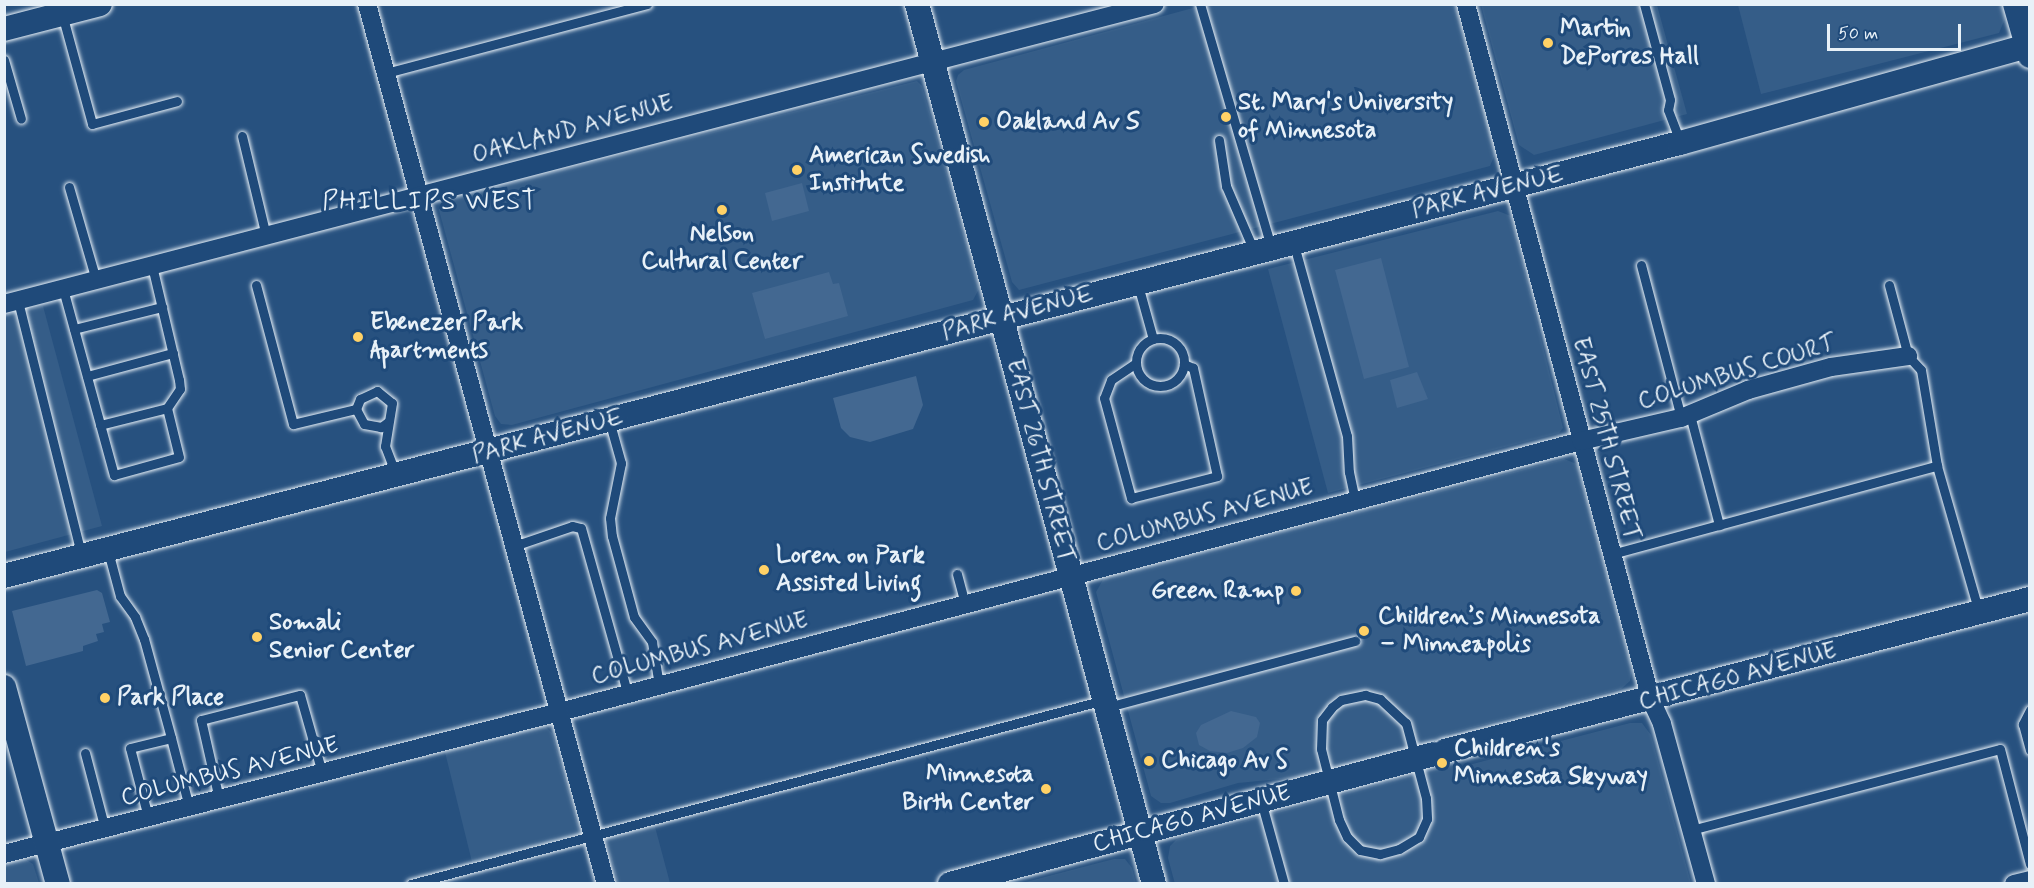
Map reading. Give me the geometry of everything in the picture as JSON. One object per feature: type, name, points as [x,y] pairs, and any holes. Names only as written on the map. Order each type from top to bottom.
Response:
[{"type":"street","points":[[4,29],[100,4]]},
{"type":"street","points":[[367,4],[606,884]]},
{"type":"street","name":"EAST 26TH STREET","points":[[917,4],[1154,884]]},
{"type":"street","name":"OAKLAND AVENUE","points":[[11,303],[785,99],[933,64],[1155,4]]},
{"type":"street","name":"EAST 25TH STREET","points":[[1466,4],[1651,700],[1662,724],[1706,884]]},
{"type":"street","points":[[2015,4],[2029,49]]},
{"type":"street","name":"PARK AVENUE","points":[[4,576],[397,477],[1680,143],[2029,49]]},
{"type":"street","name":"COLUMBUS COURT","points":[[1581,441],[1686,416],[1748,390],[1831,367],[1908,356]]},
{"type":"street","name":"COLUMBUS AVENUE","points":[[4,854],[559,712],[627,692],[1581,441]]},
{"type":"street","name":"CHICAGO AVENUE","points":[[951,884],[1004,877],[1140,832],[2030,599]]},
{"type":"street","points":[[4,687],[58,884]]},
{"type":"street","points":[[2014,884],[2030,880]]},
{"type":"lane","points":[[386,73],[647,4]]},
{"type":"lane","points":[[1200,4],[1273,248],[1347,436],[1349,472],[1355,501]]},
{"type":"lane","points":[[1644,4],[1670,100],[1668,110],[1680,143]]},
{"type":"lane","points":[[62,14],[92,124],[177,101]]},
{"type":"lane","points":[[4,60],[21,119]]},
{"type":"lane","points":[[242,136],[266,236]]},
{"type":"lane","points":[[1219,140],[1226,186],[1273,248]]},
{"type":"lane","points":[[69,187],[96,280]]},
{"type":"lane","points":[[1641,265],[1719,525]]},
{"type":"lane","points":[[100,425],[166,408],[180,389],[152,266]]},
{"type":"lane","points":[[1138,283],[1153,339]]},
{"type":"lane","points":[[256,285],[293,424],[356,409],[367,392],[387,395],[393,413],[388,422],[385,446],[397,477]]},
{"type":"lane","points":[[1889,285],[1908,356],[1921,370],[1937,466],[1979,612]]},
{"type":"lane","points":[[63,289],[114,475],[179,457],[166,408]]},
{"type":"lane","points":[[11,303],[81,556]]},
{"type":"lane","points":[[74,329],[162,307]]},
{"type":"lane","points":[[1136,363],[1111,380],[1104,398],[1131,498],[1217,476],[1193,368],[1184,364],[1175,343],[1153,339],[1140,348],[1136,363],[1142,378],[1164,386],[1178,378],[1184,364]]},
{"type":"lane","points":[[87,376],[173,353]]},
{"type":"lane","points":[[356,409],[364,424],[381,427],[388,422]]},
{"type":"lane","points":[[609,420],[621,463],[610,519],[612,536],[634,617],[652,642],[659,685]]},
{"type":"lane","points":[[1612,554],[1937,466]]},
{"type":"lane","points":[[514,546],[572,526],[581,528],[627,692]]},
{"type":"lane","points":[[107,549],[120,596],[135,617],[144,639],[189,807]]},
{"type":"lane","points":[[957,574],[965,604]]},
{"type":"lane","points":[[411,884],[1355,641]]},
{"type":"lane","points":[[219,799],[201,720],[300,695],[322,773]]},
{"type":"lane","points":[[1354,696],[1380,699],[1399,714],[1432,755],[1426,798],[1426,819],[1419,837],[1399,849],[1380,854],[1360,850],[1347,837],[1339,820],[1321,748],[1322,720],[1341,700],[1354,696]]},
{"type":"lane","points":[[2030,710],[2023,724],[2030,750]]},
{"type":"lane","points":[[148,817],[130,748],[171,738]]},
{"type":"lane","points":[[1691,830],[2000,749],[2030,864]]},
{"type":"lane","points":[[85,753],[105,829]]},
{"type":"lane","points":[[1261,801],[1284,884]]},
{"type":"shaded area","points":[[2005,4],[2007,14],[1999,33],[1761,94],[1738,5]]},
{"type":"shaded area","name":"St. Mary's University of Minnesota","points":[[1204,5],[1455,5],[1496,152],[1490,166],[1019,290],[1012,282],[956,81],[958,75],[964,70]]},
{"type":"shaded area","name":"St. Mary's University of Minnesota","points":[[1481,5],[1657,5],[1687,114],[1534,155],[1519,145]]},
{"type":"shaded area","points":[[917,81],[922,86],[979,289],[973,300],[512,425],[501,424],[495,416],[439,210],[446,199]]},
{"type":"shaded area","points":[[802,183],[809,211],[772,221],[765,193]]},
{"type":"shaded area","points":[[1498,211],[1511,216],[1563,428],[1559,433],[1328,493],[1268,269]]},
{"type":"shaded area","points":[[1381,258],[1409,367],[1364,379],[1335,270]]},
{"type":"shaded area","points":[[829,272],[833,284],[839,283],[848,316],[765,339],[752,293]]},
{"type":"shaded area","points":[[43,306],[102,526],[5,552],[5,315]]},
{"type":"shaded area","points":[[1417,372],[1428,399],[1397,408],[1390,380]]},
{"type":"shaded area","points":[[916,376],[923,405],[913,429],[870,442],[850,437],[841,428],[833,398]]},
{"type":"shaded area","name":"Children’s Minnesota – Minneapolis","points":[[1564,459],[1577,464],[1632,671],[1630,681],[1621,689],[1448,734],[1446,738],[1311,776],[1238,783],[1170,803],[1161,803],[1151,796],[1096,592],[1104,578]]},
{"type":"shaded area","points":[[97,590],[102,593],[110,622],[102,624],[104,632],[96,634],[98,641],[83,646],[83,651],[26,666],[12,611]]},
{"type":"shaded area","points":[[1231,711],[1256,717],[1260,723],[1257,737],[1243,748],[1227,753],[1210,751],[1199,745],[1196,733],[1201,725]]},
{"type":"shaded area","name":"Children’s Minnesota – Minneapolis","points":[[1630,723],[1642,723],[1651,735],[1691,883],[1175,884],[1168,858],[1170,846],[1176,840],[1452,764],[1461,767]]},
{"type":"shaded area","points":[[545,726],[552,733],[580,834],[472,862],[445,752]]},
{"type":"shaded area","points":[[654,823],[670,883],[618,883],[605,836]]},
{"type":"shaded area","points":[[23,858],[33,864],[39,883],[5,884],[5,863]]},
{"type":"shaded area","points":[[1114,859],[1125,859],[1132,868],[1136,883],[1022,883]]},
{"type":"place","name":"Martin DePorres Hall","points":[[1548,43]]},
{"type":"place","name":"St. Mary's University of Minnesota","points":[[1226,117]]},
{"type":"place","name":"Oakland Av S","points":[[984,122]]},
{"type":"place","name":"American Swedish Institute","points":[[797,170]]},
{"type":"place","name":"Nelson Cultural Center","points":[[722,210]]},
{"type":"place","name":"Ebenezer Park Apartments","points":[[358,337]]},
{"type":"place","name":"Loren on Park Assisted Living","points":[[764,570]]},
{"type":"place","name":"Green Ramp","points":[[1296,591]]},
{"type":"place","name":"Children’s Minnesota – Minneapolis","points":[[1364,631]]},
{"type":"place","name":"Somali Senior Center","points":[[257,637]]},
{"type":"place","name":"Park Place","points":[[105,698]]},
{"type":"place","name":"Chicago Av S","points":[[1149,761]]},
{"type":"place","name":"Children's Minnesota Skyway","points":[[1442,763]]},
{"type":"place","name":"Minnesota Birth Center","points":[[1046,789]]},
{"type":"district","name":"PHILLIPS WEST","points":[[430,203]]}]
